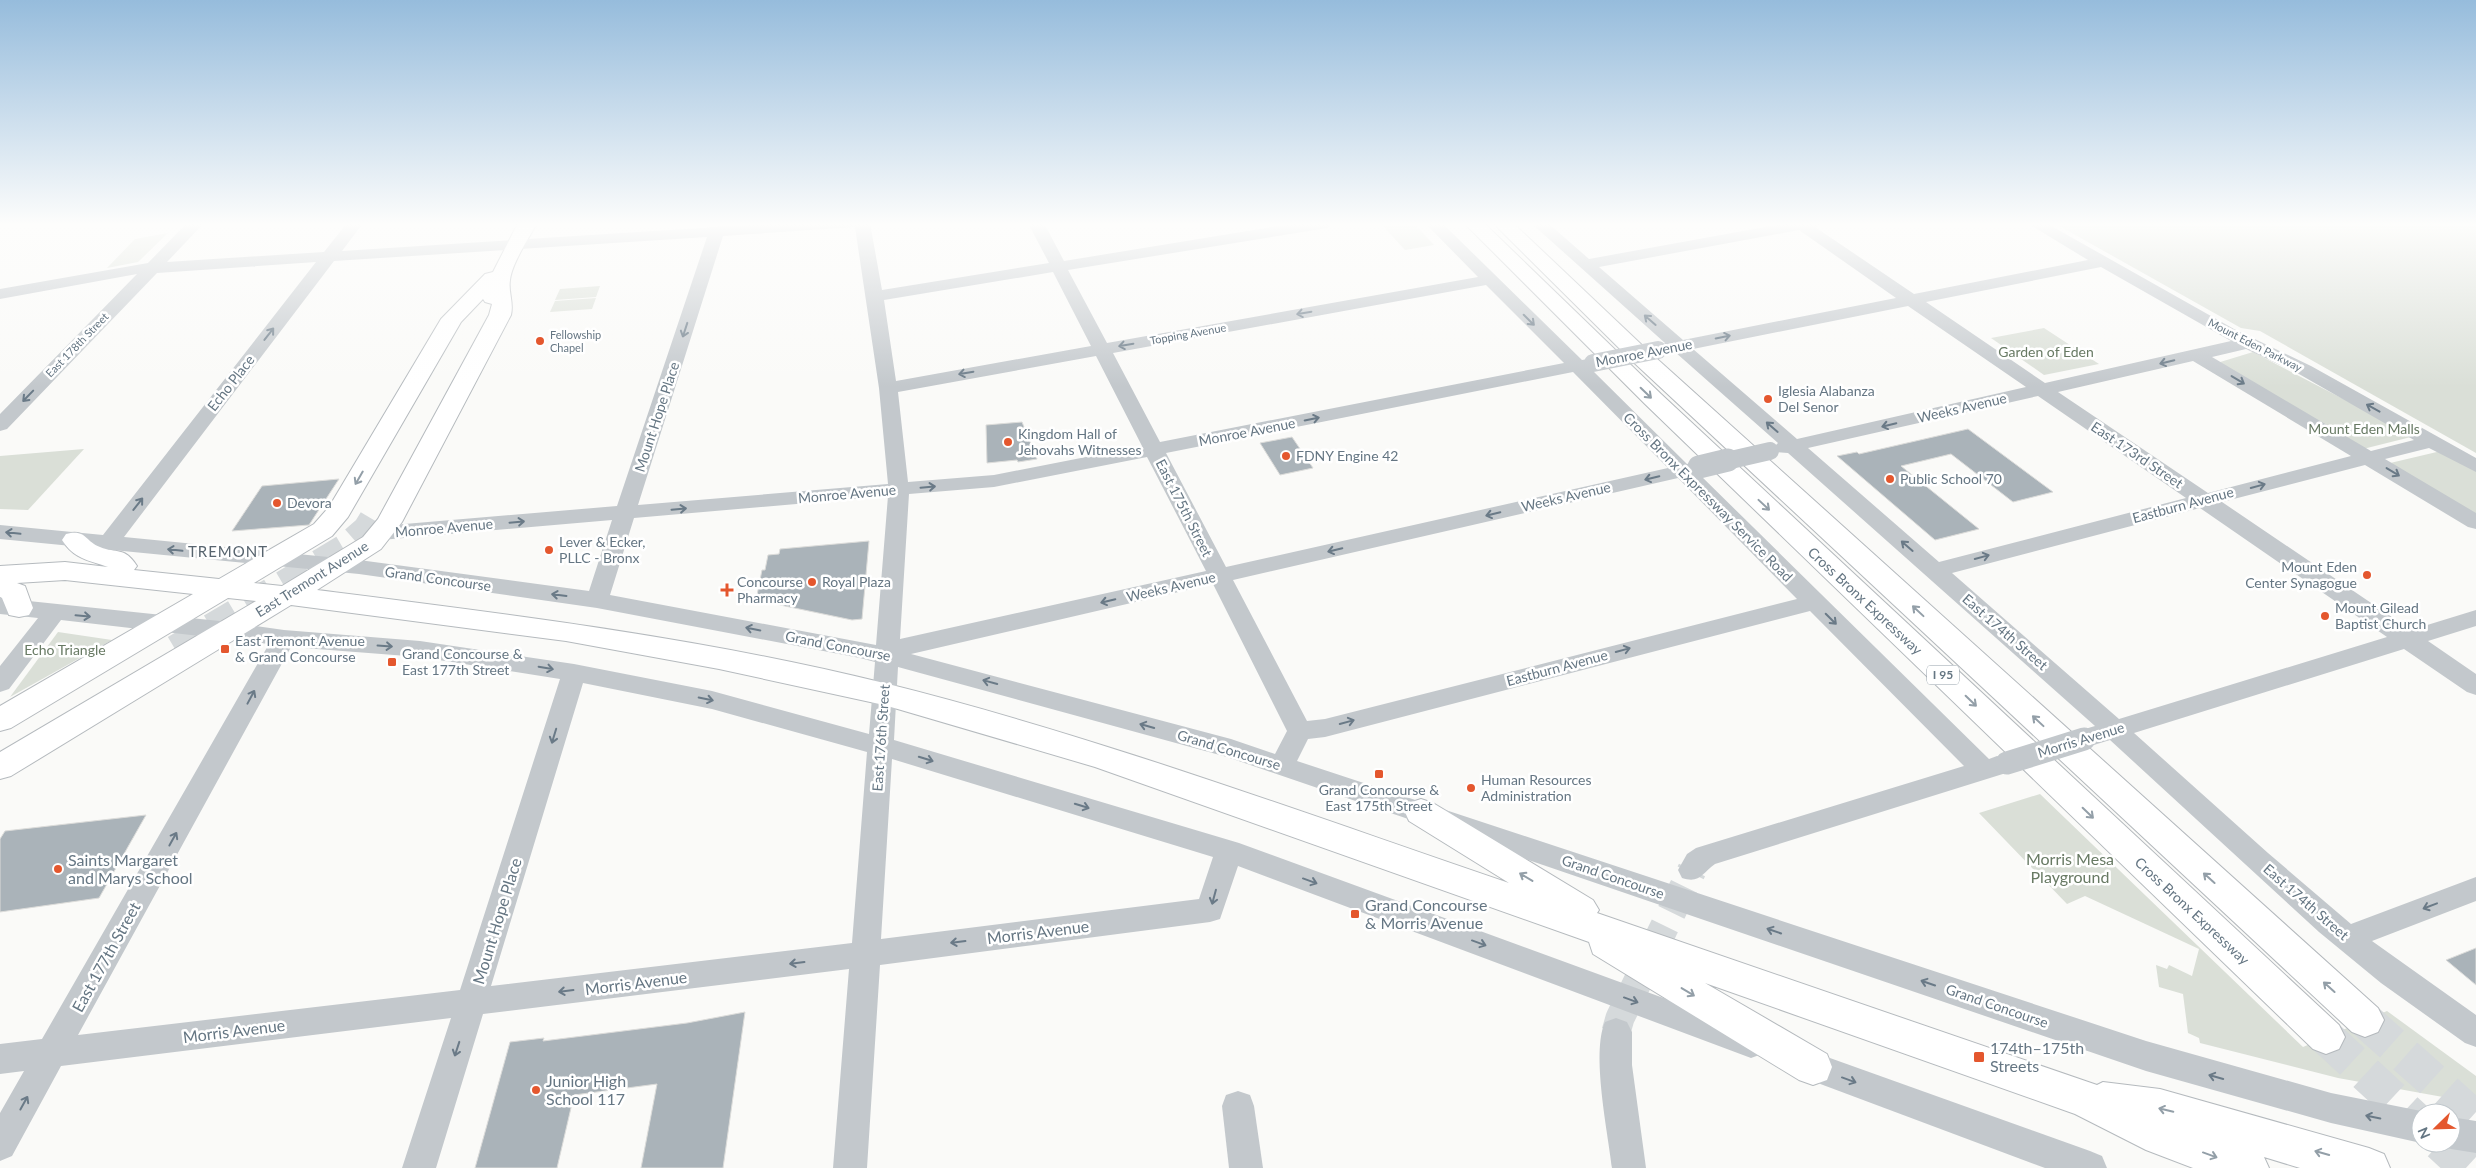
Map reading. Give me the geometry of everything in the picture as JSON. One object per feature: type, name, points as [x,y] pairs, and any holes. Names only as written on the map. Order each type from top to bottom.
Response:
[{"type":"main road","name":"Cross Bronx Expressway","points":[[1527,278],[1652,400],[2326,1037]]},
{"type":"main road","name":"Cross Bronx Expressway","points":[[1559,278],[1644,360],[2366,1020]]},
{"type":"main road","name":"East Tremont Avenue","points":[[0,768],[366,547],[369,525],[496,280]]},
{"type":"main road","name":"East Tremont Avenue","points":[[0,751],[165,640],[223,590],[318,535],[336,517],[452,319],[496,280]]},
{"type":"main road","points":[[75,540],[81,548],[95,557],[115,558],[134,578]]},
{"type":"main road","points":[[0,555],[20,557],[65,571]]},
{"type":"main road","points":[[0,574],[65,571],[134,578],[587,634],[884,694],[1103,757],[1628,938],[2086,1099],[2160,1136],[2248,1168]]},
{"type":"main road","points":[[0,587],[15,592],[9,608]]},
{"type":"main road","name":"East Tremont Avenue","points":[[0,720],[165,640]]},
{"type":"main road","name":"East Tremont Avenue","points":[[0,738],[165,640]]},
{"type":"main road","points":[[1421,812],[1628,938]]},
{"type":"main road","points":[[1556,913],[1813,1067]]},
{"type":"main road","points":[[2086,1099],[2167,1110],[2369,1168]]},
{"type":"street","points":[[0,294],[96,278]]},
{"type":"street","name":"East 178th Street","points":[[0,425],[143,278]]},
{"type":"street","name":"Echo Place","points":[[108,543],[312,278]]},
{"type":"street","name":"Mount Hope Place","points":[[597,600],[702,278]]},
{"type":"street","name":"East 176th Street","points":[[850,1168],[898,490],[888,388],[873,278]]},
{"type":"street","points":[[876,296],[988,278]]},
{"type":"street","name":"East 175th Street","points":[[1064,278],[1300,732]]},
{"type":"street","name":"Cross Bronx Expressway Service Road","points":[[1488,278],[1584,365],[1691,469],[1814,602],[1995,766]]},
{"type":"street","name":"East 174th Street","points":[[1601,278],[1935,570],[2347,938],[2401,981],[2476,1033]]},
{"type":"street","name":"East 173rd Street","points":[[1880,278],[2476,686]]},
{"type":"street","name":"Monroe Avenue","points":[[369,525],[626,513],[1008,479],[2025,278]]},
{"type":"street","name":"Mount Eden Parkway","points":[[2131,278],[2248,343],[2300,367],[2476,466]]},
{"type":"street","name":"Topping Avenue","points":[[888,388],[1490,280]]},
{"type":"street","name":"Weeks Avenue","points":[[887,656],[907,645],[926,639],[959,634],[1219,576],[2248,343]]},
{"type":"street","points":[[2196,355],[2476,522]]},
{"type":"street","name":"Eastburn Avenue","points":[[1935,570],[2432,441]]},
{"type":"street","name":"Grand Concourse","points":[[0,532],[360,567],[597,600],[887,656],[1013,688],[1230,749],[2146,1056],[2332,1108],[2411,1125]]},
{"type":"street","name":"Eastburn Avenue","points":[[1300,732],[1325,728],[1814,602]]},
{"type":"street","points":[[9,608],[54,613],[165,640],[229,630],[284,638],[420,649],[574,673],[712,700],[879,746],[1229,851],[2090,1168]]},
{"type":"street","points":[[0,683],[54,613]]},
{"type":"street","name":"Morris Avenue","points":[[1692,870],[1697,862],[1706,856],[2476,618]]},
{"type":"street","name":"East 177th Street","points":[[0,1145],[284,638]]},
{"type":"street","name":"Mount Hope Place","points":[[419,1168],[574,673]]},
{"type":"street","points":[[1282,766],[1300,732]]},
{"type":"street","name":"Morris Avenue","points":[[0,1059],[472,1003],[1210,910],[1229,851]]},
{"type":"street","points":[[2347,938],[2476,889]]},
{"type":"street","points":[[1616,1032],[1616,1064],[1630,1168]]},
{"type":"street","points":[[1238,1106],[1246,1168]]},
{"type":"street","points":[[2461,1135],[2476,1137]]},
{"type":"green space","points":[[2151,278],[2476,278],[2476,453],[2260,331],[2241,328]]},
{"type":"green space","points":[[600,286],[596,297],[555,300],[560,289]]},
{"type":"green space","points":[[596,298],[592,309],[550,312],[555,301]]},
{"type":"green space","name":"Garden of Eden","points":[[2044,328],[2099,364],[2044,375],[1991,338]]},
{"type":"green space","name":"Mount Eden Malls","points":[[2253,352],[2407,432],[2411,437],[2363,449],[2217,363]]},
{"type":"green space","points":[[84,449],[28,510],[0,509],[0,456]]},
{"type":"green space","name":"Mount Eden Malls","points":[[2441,451],[2476,470],[2476,516],[2386,464]]},
{"type":"green space","name":"Echo Triangle","points":[[58,632],[112,640],[10,697]]},
{"type":"green space","name":"Morris Mesa Playground","points":[[2040,794],[2303,1047],[2387,1011],[2476,1076],[2476,1103],[2338,1078],[2200,1043],[2199,1038],[2188,1033],[2183,994],[2159,987],[2156,965],[2167,969],[2169,965],[2192,976],[2199,949],[2085,896],[2067,904],[1979,813]]},
{"type":"building","name":"Kingdom Hall of Jehovahs Witnesses","points":[[1022,422],[1037,459],[987,463],[986,425]]},
{"type":"building","name":"Public School 70","points":[[1968,429],[2053,492],[2013,502],[1951,454],[1901,466],[1979,529],[1935,540],[1837,456],[1857,452],[1859,454]]},
{"type":"building","name":"FDNY Engine 42","points":[[1292,437],[1313,468],[1280,475],[1260,443]]},
{"type":"building","name":"Devora","points":[[339,479],[309,525],[232,531],[262,486]]},
{"type":"building","name":"Royal Plaza","points":[[869,541],[862,619],[852,620],[756,600],[762,570],[765,570],[768,555],[779,554],[780,549]]},
{"type":"building","name":"Saints Margaret and Marys School","points":[[146,815],[99,898],[0,912],[0,839],[5,831]]},
{"type":"building","points":[[2476,948],[2476,985],[2446,960]]},
{"type":"building","name":"Junior High School 117","points":[[745,1012],[723,1168],[641,1168],[657,1084],[574,1095],[557,1168],[475,1168],[510,1042],[544,1038],[543,1041],[687,1023]]},
{"type":"tunnel","points":[[175,649],[345,548],[367,529],[373,519]]},
{"type":"tunnel","points":[[1616,1032],[1620,1018],[1692,870]]},
{"type":"tunnel","points":[[2365,1020],[2476,1119]]},
{"type":"tunnel","points":[[2326,1037],[2411,1116]]},
{"type":"tunnel","points":[[2451,1153],[2467,1168]]},
{"type":"place","name":"Fellowship Chapel","points":[[540,341]]},
{"type":"place","name":"Iglesia Alabanza Del Senor","points":[[1768,399]]},
{"type":"place","name":"Kingdom Hall of Jehovahs Witnesses","points":[[1008,442]]},
{"type":"place","name":"FDNY Engine 42","points":[[1286,456]]},
{"type":"place","name":"Public School 70","points":[[1890,479]]},
{"type":"place","name":"Devora","points":[[277,503]]},
{"type":"place","name":"Lever & Ecker, PLLC - Bronx","points":[[549,550]]},
{"type":"place","name":"Mount Eden Center Synagogue","points":[[2367,575]]},
{"type":"place","name":"Royal Plaza","points":[[812,582]]},
{"type":"place","name":"Concourse Pharmacy","points":[[727,590]]},
{"type":"place","name":"Mount Gilead Baptist Church","points":[[2325,616]]},
{"type":"place","name":"East Tremont Avenue & Grand Concourse","points":[[225,649]]},
{"type":"place","name":"Grand Concourse & East 177th Street","points":[[392,662]]},
{"type":"place","name":"Grand Concourse & East 175th Street","points":[[1379,774]]},
{"type":"place","name":"Human Resources Administration","points":[[1471,788]]},
{"type":"place","name":"Saints Margaret and Marys School","points":[[58,869]]},
{"type":"place","name":"Grand Concourse & Morris Avenue","points":[[1355,914]]},
{"type":"place","name":"174th–175th Streets","points":[[1979,1057]]},
{"type":"place","name":"Junior High School 117","points":[[536,1090]]},
{"type":"district","name":"TREMONT","points":[[228,552]]}]
